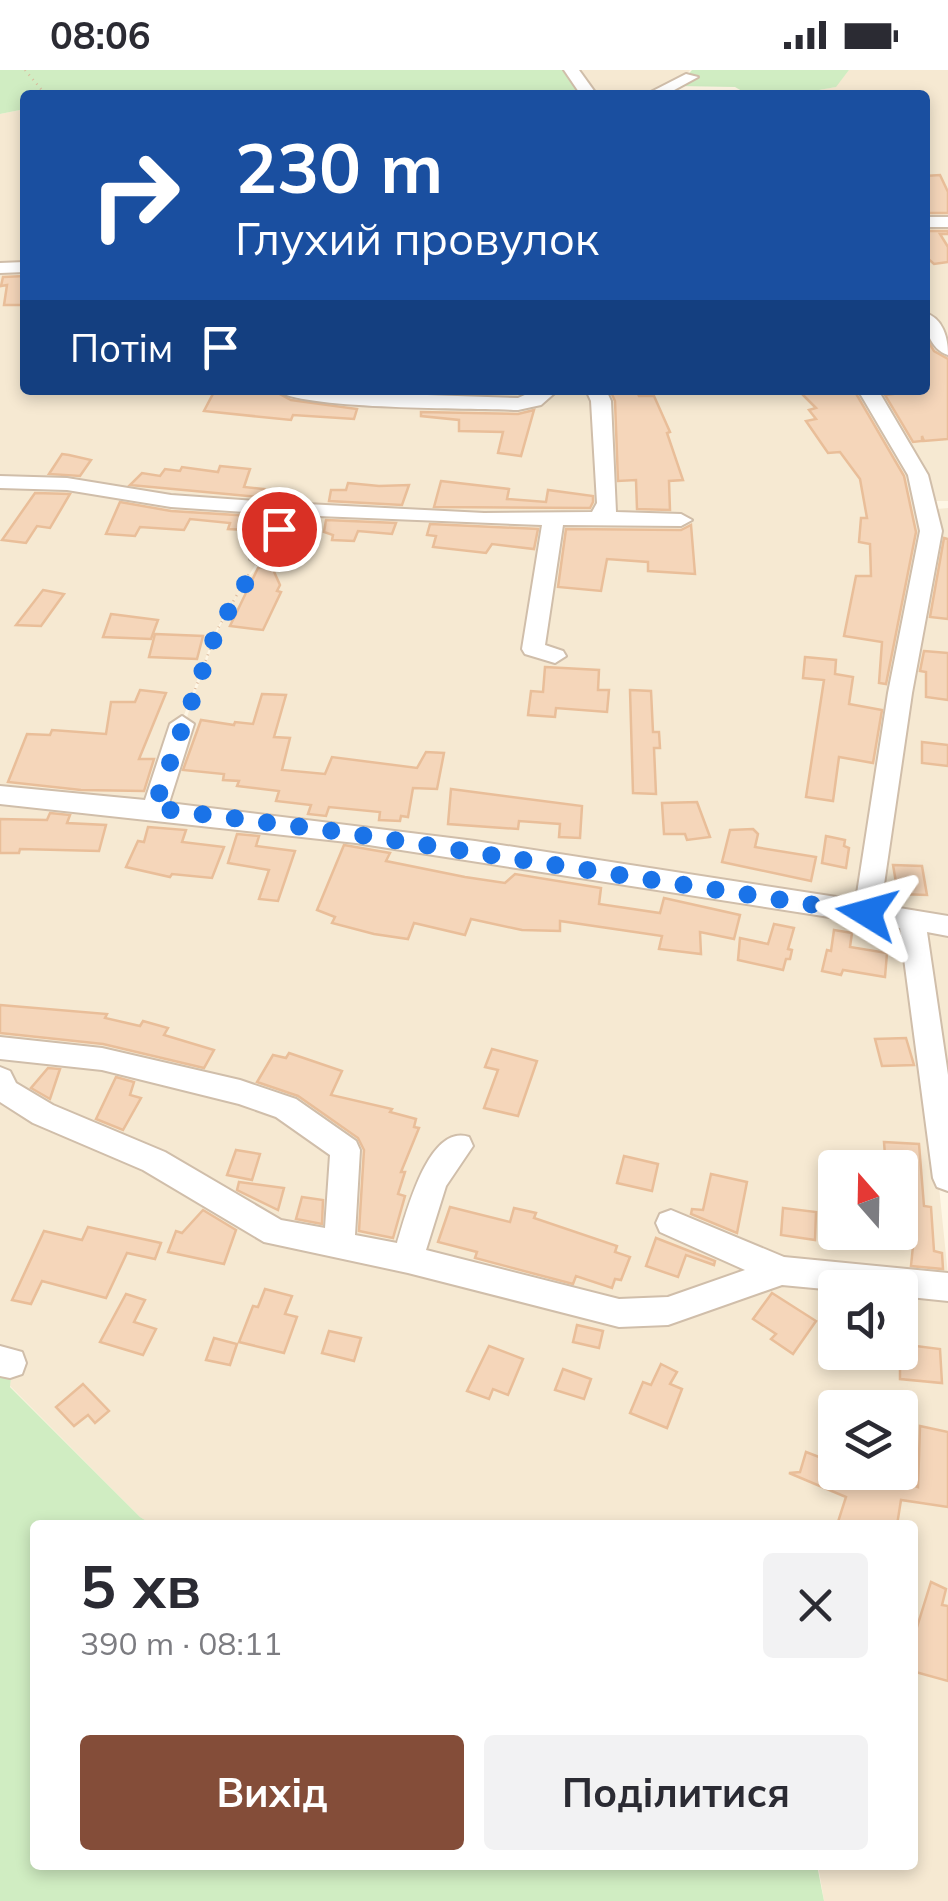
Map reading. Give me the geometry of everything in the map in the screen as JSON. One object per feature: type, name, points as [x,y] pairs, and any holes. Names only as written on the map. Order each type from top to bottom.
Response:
[{"type":"street","points":[[664,90],[691,78]]},
{"type":"street","points":[[930,325],[948,349]]},
{"type":"street","points":[[325,395],[518,404],[534,402],[542,395]]},
{"type":"street","points":[[596,518],[606,510],[607,503],[598,395]]},
{"type":"street","points":[[867,913],[900,693],[920,602],[930,531],[939,506],[871,395]]},
{"type":"street","points":[[0,482],[67,484],[171,501],[286,509],[553,521],[681,520]]},
{"type":"street","points":[[261,559],[286,509]]},
{"type":"street","points":[[553,521],[533,649],[554,656]]},
{"type":"street","points":[[154,808],[182,724]]},
{"type":"street","points":[[0,794],[154,808],[341,832],[948,926]]},
{"type":"street","points":[[912,920],[948,1178]]},
{"type":"street","points":[[0,1048],[119,1063],[240,1092],[286,1108],[345,1150],[339,1245]]},
{"type":"street","points":[[0,1079],[6,1090],[43,1114],[154,1161],[275,1232],[408,1259],[619,1313],[668,1311],[782,1271]]},
{"type":"street","points":[[408,1259],[432,1181],[458,1146]]},
{"type":"street","points":[[671,1223],[782,1271],[948,1287]]},
{"type":"path","points":[[25,70],[42,90]]},
{"type":"path","points":[[182,724],[217,630],[243,582],[261,559]]},
{"type":"shaded area","points":[[576,70],[690,70],[682,80],[659,90],[590,90]]},
{"type":"shaded area","points":[[849,70],[948,70],[948,220],[930,220],[930,90],[818,90],[835,87]]},
{"type":"shaded area","points":[[20,110],[20,264],[0,265],[0,114]]},
{"type":"shaded area","points":[[930,224],[948,224],[948,341],[930,318]]},
{"type":"shaded area","points":[[20,269],[20,395],[305,395],[340,400],[529,406],[546,395],[592,395],[600,509],[579,517],[197,501],[0,479],[0,270]]},
{"type":"shaded area","points":[[930,328],[948,352],[948,501],[933,501],[876,395],[930,395]]},
{"type":"shaded area","points":[[341,395],[538,395],[532,400]]},
{"type":"shaded area","points":[[605,395],[868,395],[909,464],[925,530],[862,894],[853,905],[164,804],[188,714],[218,630],[245,581],[266,559],[291,511],[549,522],[528,656],[560,661],[561,655],[540,649],[556,522],[690,522],[690,517],[614,516]]},
{"type":"shaded area","points":[[0,484],[282,510],[260,557],[216,630],[151,803],[0,790]]},
{"type":"shaded area","points":[[948,508],[948,922],[882,909],[884,851],[937,509]]},
{"type":"shaded area","points":[[0,801],[240,825],[886,923],[905,951],[923,1030],[948,1275],[918,1274],[918,1270],[766,1271],[704,1297],[619,1309],[355,1244],[351,1179],[290,1104],[0,1043]]},
{"type":"shaded area","points":[[930,931],[948,934],[948,1125],[925,956]]},
{"type":"shaded area","points":[[5,1051],[239,1095],[334,1144],[334,1239],[278,1229],[16,1094],[0,1069],[0,1054]]},
{"type":"shaded area","points":[[0,1087],[122,1148],[272,1235],[606,1318],[788,1275],[818,1283],[818,1370],[918,1370],[918,1290],[948,1294],[948,1901],[824,1901],[819,1870],[918,1870],[918,1520],[145,1520],[10,1386],[13,1359],[0,1356]]},
{"type":"green space","points":[[0,70],[576,70],[590,90],[20,90],[20,110],[0,114]]},
{"type":"green space","points":[[692,70],[849,70],[836,87],[819,90],[678,86]]},
{"type":"green space","points":[[0,1356],[13,1359],[10,1387],[145,1520],[30,1520],[30,1870],[818,1870],[824,1901],[0,1901]]},
{"type":"building","points":[[940,175],[948,192],[948,213],[930,213],[930,176]]},
{"type":"building","points":[[930,231],[948,231],[940,234],[948,247],[948,262],[934,264],[930,260]]},
{"type":"building","points":[[20,276],[20,305],[4,305],[7,285],[1,286],[3,277]]},
{"type":"building","points":[[930,344],[948,359],[948,439],[924,441],[922,436],[922,441],[913,442],[885,395],[930,395]]},
{"type":"building","points":[[212,395],[282,395],[291,400],[357,409],[354,419],[293,415],[291,420],[204,411]]},
{"type":"building","points":[[612,395],[654,396],[670,432],[667,433],[683,480],[669,481],[670,510],[637,509],[636,480],[618,481]]},
{"type":"building","points":[[803,395],[857,395],[904,476],[916,532],[886,684],[879,683],[882,642],[844,636],[856,576],[871,576],[870,544],[859,542],[861,518],[867,518],[860,479],[840,452],[828,453],[806,421],[816,419],[809,410],[816,408]]},
{"type":"building","points":[[534,410],[521,456],[498,453],[503,432],[459,431],[459,420],[421,416],[421,412],[518,414]]},
{"type":"building","points":[[62,454],[91,460],[80,476],[49,474]]},
{"type":"building","points":[[220,466],[250,469],[244,487],[264,489],[260,497],[130,485],[142,473],[160,476],[165,469],[180,471],[182,467],[218,472]]},
{"type":"building","points":[[441,481],[509,489],[507,499],[546,502],[548,490],[593,496],[593,502],[590,508],[434,507]]},
{"type":"building","points":[[348,483],[409,485],[402,505],[329,501],[331,490],[346,490]]},
{"type":"building","points":[[35,493],[70,494],[50,528],[37,526],[26,543],[2,540]]},
{"type":"building","points":[[120,502],[171,511],[252,516],[246,530],[228,529],[230,523],[190,519],[184,530],[140,527],[135,536],[106,534]]},
{"type":"building","points":[[326,520],[396,523],[392,534],[358,531],[354,541],[332,540],[333,535],[324,532]]},
{"type":"building","points":[[430,524],[538,529],[534,549],[492,544],[486,553],[433,547],[436,536],[427,535]]},
{"type":"building","points":[[691,525],[695,574],[648,571],[648,562],[607,559],[601,591],[558,587],[566,529],[681,530]]},
{"type":"building","points":[[944,538],[948,539],[948,619],[930,617]]},
{"type":"building","points":[[271,565],[280,585],[277,591],[281,592],[263,630],[230,626],[258,568]]},
{"type":"building","points":[[43,590],[64,594],[41,626],[16,625]]},
{"type":"building","points":[[111,614],[158,620],[151,639],[103,637]]},
{"type":"building","points":[[155,634],[203,636],[197,659],[149,657]]},
{"type":"building","points":[[924,651],[948,653],[948,700],[926,697],[926,672],[920,671]]},
{"type":"building","points":[[805,657],[836,660],[835,674],[853,677],[849,704],[882,710],[873,763],[839,757],[833,801],[806,797],[824,680],[803,678]]},
{"type":"building","points":[[545,667],[599,670],[598,690],[609,690],[607,712],[556,708],[555,717],[528,715],[531,691],[543,692]]},
{"type":"building","points":[[140,690],[166,693],[139,759],[154,759],[144,791],[81,790],[8,782],[27,734],[50,735],[52,730],[106,734],[111,702],[135,702]]},
{"type":"building","points":[[630,690],[651,691],[653,732],[659,732],[660,748],[654,748],[656,794],[633,793]]},
{"type":"building","points":[[262,694],[286,695],[274,737],[290,738],[282,770],[325,774],[332,757],[417,768],[426,752],[444,753],[437,789],[413,788],[408,817],[401,816],[400,821],[379,820],[380,812],[329,807],[326,816],[308,814],[311,805],[276,801],[279,791],[237,786],[239,781],[223,780],[224,774],[183,770],[201,720],[253,724]]},
{"type":"building","points":[[922,742],[948,745],[948,766],[922,763]]},
{"type":"building","points":[[451,789],[582,806],[580,838],[559,837],[560,824],[519,821],[518,829],[448,824]]},
{"type":"building","points":[[697,802],[710,837],[687,840],[685,834],[664,834],[662,803]]},
{"type":"building","points":[[50,813],[70,815],[67,823],[106,825],[99,851],[20,849],[19,853],[0,853],[0,819],[47,820]]},
{"type":"building","points":[[148,827],[186,830],[182,842],[224,847],[212,878],[172,874],[170,877],[126,867],[138,841],[144,842]]},
{"type":"building","points":[[753,829],[758,834],[755,847],[816,857],[811,881],[722,862],[730,830]]},
{"type":"building","points":[[237,834],[259,836],[256,846],[295,851],[278,901],[259,899],[269,870],[228,863]]},
{"type":"building","points":[[826,836],[845,840],[844,846],[849,848],[846,868],[822,863]]},
{"type":"building","points":[[344,845],[390,853],[386,861],[465,877],[505,883],[515,874],[601,888],[599,904],[660,913],[664,898],[740,915],[734,939],[700,932],[701,954],[659,949],[662,936],[560,921],[560,931],[522,930],[471,919],[465,935],[414,923],[408,939],[374,934],[332,923],[335,917],[317,910]]},
{"type":"building","points":[[893,865],[922,866],[927,895],[898,894]]},
{"type":"building","points":[[774,924],[794,928],[788,949],[792,950],[790,959],[786,959],[783,970],[738,960],[740,938],[768,944]]},
{"type":"building","points":[[834,930],[852,933],[850,947],[887,953],[885,977],[822,971],[827,950],[831,951]]},
{"type":"building","points":[[0,1005],[107,1014],[105,1018],[140,1026],[143,1021],[168,1028],[164,1035],[214,1050],[204,1068],[103,1044],[0,1033]]},
{"type":"building","points":[[906,1038],[914,1065],[882,1066],[875,1039]]},
{"type":"building","points":[[492,1049],[537,1061],[518,1116],[484,1108],[498,1070],[485,1067]]},
{"type":"building","points":[[289,1053],[342,1071],[331,1095],[392,1109],[390,1112],[416,1119],[414,1127],[419,1128],[401,1172],[405,1172],[398,1194],[405,1196],[393,1238],[359,1231],[364,1150],[358,1138],[298,1096],[257,1082],[273,1055],[286,1058]]},
{"type":"building","points":[[48,1068],[60,1069],[50,1099],[31,1088]]},
{"type":"building","points":[[116,1077],[134,1082],[130,1095],[141,1098],[123,1130],[96,1119]]},
{"type":"building","points":[[884,1142],[919,1144],[924,1206],[931,1207],[934,1251],[942,1253],[943,1269],[911,1266],[913,1250],[918,1250],[918,1150],[885,1150]]},
{"type":"building","points":[[236,1150],[260,1154],[252,1180],[227,1175]]},
{"type":"building","points":[[624,1156],[658,1164],[652,1191],[617,1183]]},
{"type":"building","points":[[711,1174],[747,1182],[737,1233],[691,1214],[692,1209],[703,1210]]},
{"type":"building","points":[[239,1182],[284,1188],[278,1210],[237,1190]]},
{"type":"building","points":[[302,1197],[323,1200],[322,1224],[296,1219]]},
{"type":"building","points":[[450,1207],[510,1222],[514,1208],[536,1213],[534,1218],[617,1246],[615,1252],[630,1257],[621,1280],[615,1279],[612,1288],[576,1276],[573,1284],[475,1258],[477,1252],[438,1242]]},
{"type":"building","points":[[783,1208],[816,1212],[815,1240],[781,1235]]},
{"type":"building","points":[[203,1210],[236,1230],[224,1264],[168,1252],[176,1231],[182,1233]]},
{"type":"building","points":[[88,1227],[161,1243],[155,1259],[127,1253],[106,1298],[42,1281],[31,1304],[12,1300],[44,1231],[82,1240]]},
{"type":"building","points":[[656,1238],[715,1261],[714,1265],[686,1255],[678,1277],[646,1266]]},
{"type":"building","points":[[265,1289],[292,1296],[285,1314],[297,1317],[284,1353],[239,1342],[253,1306],[258,1307]]},
{"type":"building","points":[[772,1293],[816,1321],[793,1354],[771,1339],[776,1334],[753,1319]]},
{"type":"building","points":[[126,1294],[145,1300],[134,1322],[156,1329],[143,1355],[100,1342]]},
{"type":"building","points":[[577,1325],[603,1331],[599,1348],[573,1342]]},
{"type":"building","points":[[329,1331],[361,1338],[354,1361],[322,1353]]},
{"type":"building","points":[[214,1338],[237,1344],[230,1365],[206,1360]]},
{"type":"building","points":[[489,1346],[523,1359],[508,1395],[493,1389],[489,1399],[467,1391]]},
{"type":"building","points":[[918,1346],[940,1349],[942,1383],[900,1379],[900,1370],[918,1370]]},
{"type":"building","points":[[661,1364],[677,1372],[670,1384],[682,1389],[667,1428],[630,1413],[643,1382],[651,1385]]},
{"type":"building","points":[[563,1369],[591,1379],[584,1399],[555,1390]]},
{"type":"building","points":[[83,1384],[109,1411],[95,1423],[88,1415],[74,1426],[56,1407]]},
{"type":"building","points":[[920,1426],[948,1432],[948,1507],[901,1500],[898,1520],[839,1520],[846,1497],[829,1490],[918,1490]]},
{"type":"building","points":[[806,1452],[818,1457],[818,1485],[789,1473],[800,1472]]},
{"type":"building","points":[[931,1582],[946,1589],[942,1605],[948,1606],[948,1681],[918,1673],[918,1624]]},
{"type":"route","points":[[279,529],[217,630],[154,808],[341,832],[867,913]]}]
